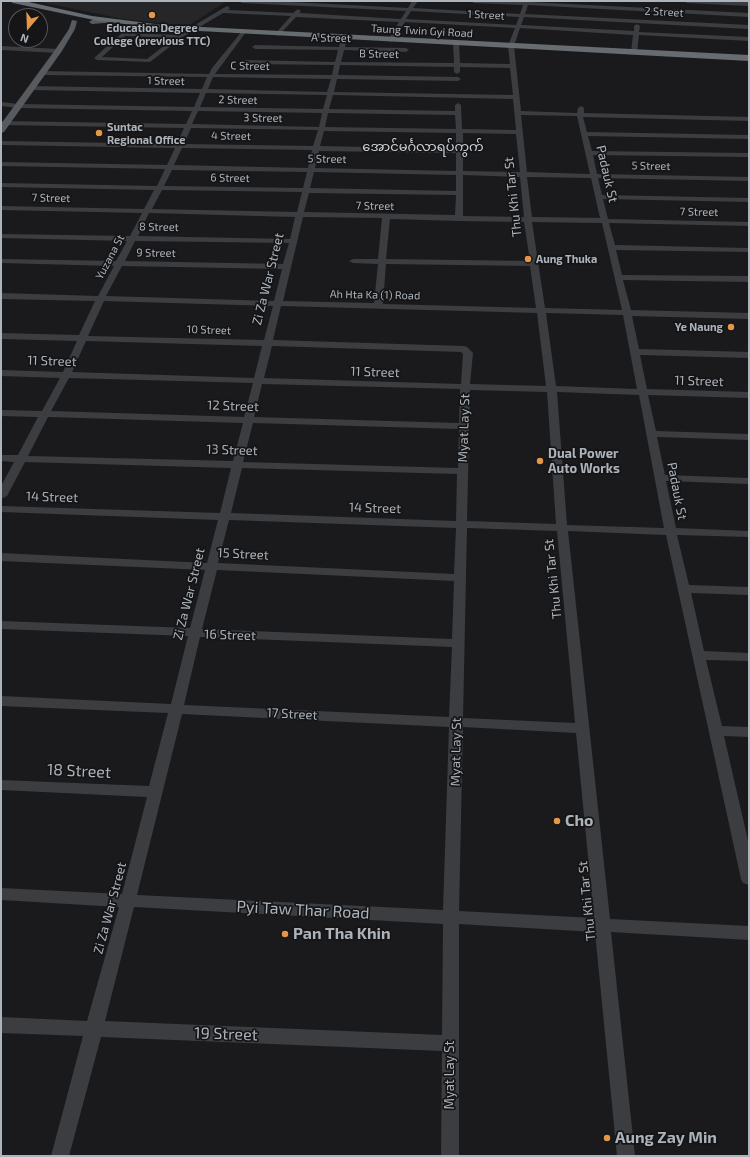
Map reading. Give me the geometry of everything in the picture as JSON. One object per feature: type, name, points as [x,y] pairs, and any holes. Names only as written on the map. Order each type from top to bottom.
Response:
[{"type":"highway","points":[[13,1],[64,12],[90,20]]},
{"type":"highway","points":[[74,23],[90,20]]},
{"type":"highway","name":"Taung Twin Gyi Road","points":[[90,20],[192,29],[278,34],[342,43],[391,40],[749,58]]},
{"type":"main road","points":[[2,126],[58,51],[74,23],[64,12]]},
{"type":"street","name":"2 Street","points":[[242,1],[306,3],[410,10],[525,7],[638,21],[749,27]]},
{"type":"street","points":[[391,40],[415,1]]},
{"type":"street","points":[[474,1],[525,7],[639,9],[749,14]]},
{"type":"street","points":[[634,52],[640,1]]},
{"type":"street","points":[[687,1],[749,4]]},
{"type":"street","points":[[278,34],[306,3]]},
{"type":"street","points":[[135,24],[97,58],[148,61],[179,37],[222,12],[232,4]]},
{"type":"street","name":"Thu Khi Tar St","points":[[525,7],[511,46],[519,113],[528,220],[552,391],[562,528],[604,926],[626,1156]]},
{"type":"street","name":"1 Street","points":[[222,12],[749,39]]},
{"type":"street","name":"Yuzana St","points":[[1,496],[66,375],[100,300],[170,167],[214,68],[243,32]]},
{"type":"street","points":[[123,34],[179,37]]},
{"type":"street","name":"A Street","points":[[254,47],[342,43],[406,50]]},
{"type":"street","name":"Zi Za War Street","points":[[60,1156],[128,901],[305,191],[312,170],[342,43]]},
{"type":"street","points":[[456,44],[458,131],[460,151],[459,219]]},
{"type":"street","points":[[1,48],[58,51]]},
{"type":"street","name":"B Street","points":[[245,62],[514,66]]},
{"type":"street","points":[[426,79],[427,65]]},
{"type":"street","name":"C Street","points":[[42,73],[426,79],[458,88]]},
{"type":"street","name":"1 Street","points":[[30,88],[330,94],[458,88],[517,97]]},
{"type":"street","points":[[1,104],[18,106]]},
{"type":"street","name":"2 Street","points":[[18,106],[458,112]]},
{"type":"street","points":[[519,113],[580,112],[745,131]]},
{"type":"street","name":"Padauk St","points":[[580,112],[593,176],[627,313],[671,532],[749,879]]},
{"type":"street","points":[[745,131],[749,119]]},
{"type":"street","name":"3 Street","points":[[2,126],[520,132]]},
{"type":"street","points":[[584,134],[745,131]]},
{"type":"street","name":"4 Street","points":[[1,144],[460,151]]},
{"type":"street","points":[[588,152],[749,156]]},
{"type":"street","name":"5 Street","points":[[1,164],[749,179]]},
{"type":"street","name":"6 Street","points":[[1,185],[459,194]]},
{"type":"street","points":[[598,197],[749,200]]},
{"type":"street","name":"7 Street","points":[[1,208],[459,219],[749,224]]},
{"type":"street","points":[[378,307],[386,217]]},
{"type":"street","name":"8 Street","points":[[1,236],[293,240]]},
{"type":"street","points":[[610,247],[749,250]]},
{"type":"street","name":"9 Street","points":[[1,261],[286,267]]},
{"type":"street","points":[[353,261],[534,264]]},
{"type":"street","points":[[618,276],[749,279]]},
{"type":"street","name":"Ah Hta Ka (1) Road","points":[[1,296],[100,300],[749,316]]},
{"type":"street","name":"10 Street","points":[[1,336],[464,349]]},
{"type":"street","name":"Myat Lay St","points":[[450,1156],[451,918],[465,388],[468,353],[464,349]]},
{"type":"street","points":[[635,352],[749,355]]},
{"type":"street","name":"11 Street","points":[[1,373],[258,380],[552,391],[749,395]]},
{"type":"street","name":"12 Street","points":[[1,413],[464,426]]},
{"type":"street","points":[[651,434],[749,437]]},
{"type":"street","name":"13 Street","points":[[1,458],[463,471]]},
{"type":"street","points":[[660,478],[749,481]]},
{"type":"street","name":"14 Street","points":[[1,509],[749,534]]},
{"type":"street","name":"15 Street","points":[[1,557],[460,578]]},
{"type":"street","points":[[684,589],[749,591]]},
{"type":"street","name":"16 Street","points":[[1,625],[458,643]]},
{"type":"street","points":[[699,656],[749,657]]},
{"type":"street","name":"17 Street","points":[[1,700],[583,728]]},
{"type":"street","points":[[716,731],[749,732]]},
{"type":"street","name":"18 Street","points":[[1,785],[155,792]]},
{"type":"street","name":"Pyi Taw Thar Road","points":[[1,894],[749,933]]},
{"type":"street","name":"19 Street","points":[[1,1024],[450,1043]]},
{"type":"shaded area","name":"Education Degree College (previous TTC)","points":[[35,1],[227,1],[188,26],[123,19]]},
{"type":"place","name":"Education Degree College (previous TTC)","points":[[152,15]]},
{"type":"place","name":"Suntac Regional Office","points":[[99,133]]},
{"type":"place","name":"Aung Thuka","points":[[528,259]]},
{"type":"place","name":"Ye Naung","points":[[731,327]]},
{"type":"place","name":"Dual Power Auto Works","points":[[540,461]]},
{"type":"place","name":"Cho","points":[[557,821]]},
{"type":"place","name":"Pan Tha Khin","points":[[285,934]]},
{"type":"place","name":"Aung Zay Min","points":[[607,1138]]},
{"type":"district","name":"အောင်မင်္ဂလာရပ်ကွက်","points":[[423,147]]}]
